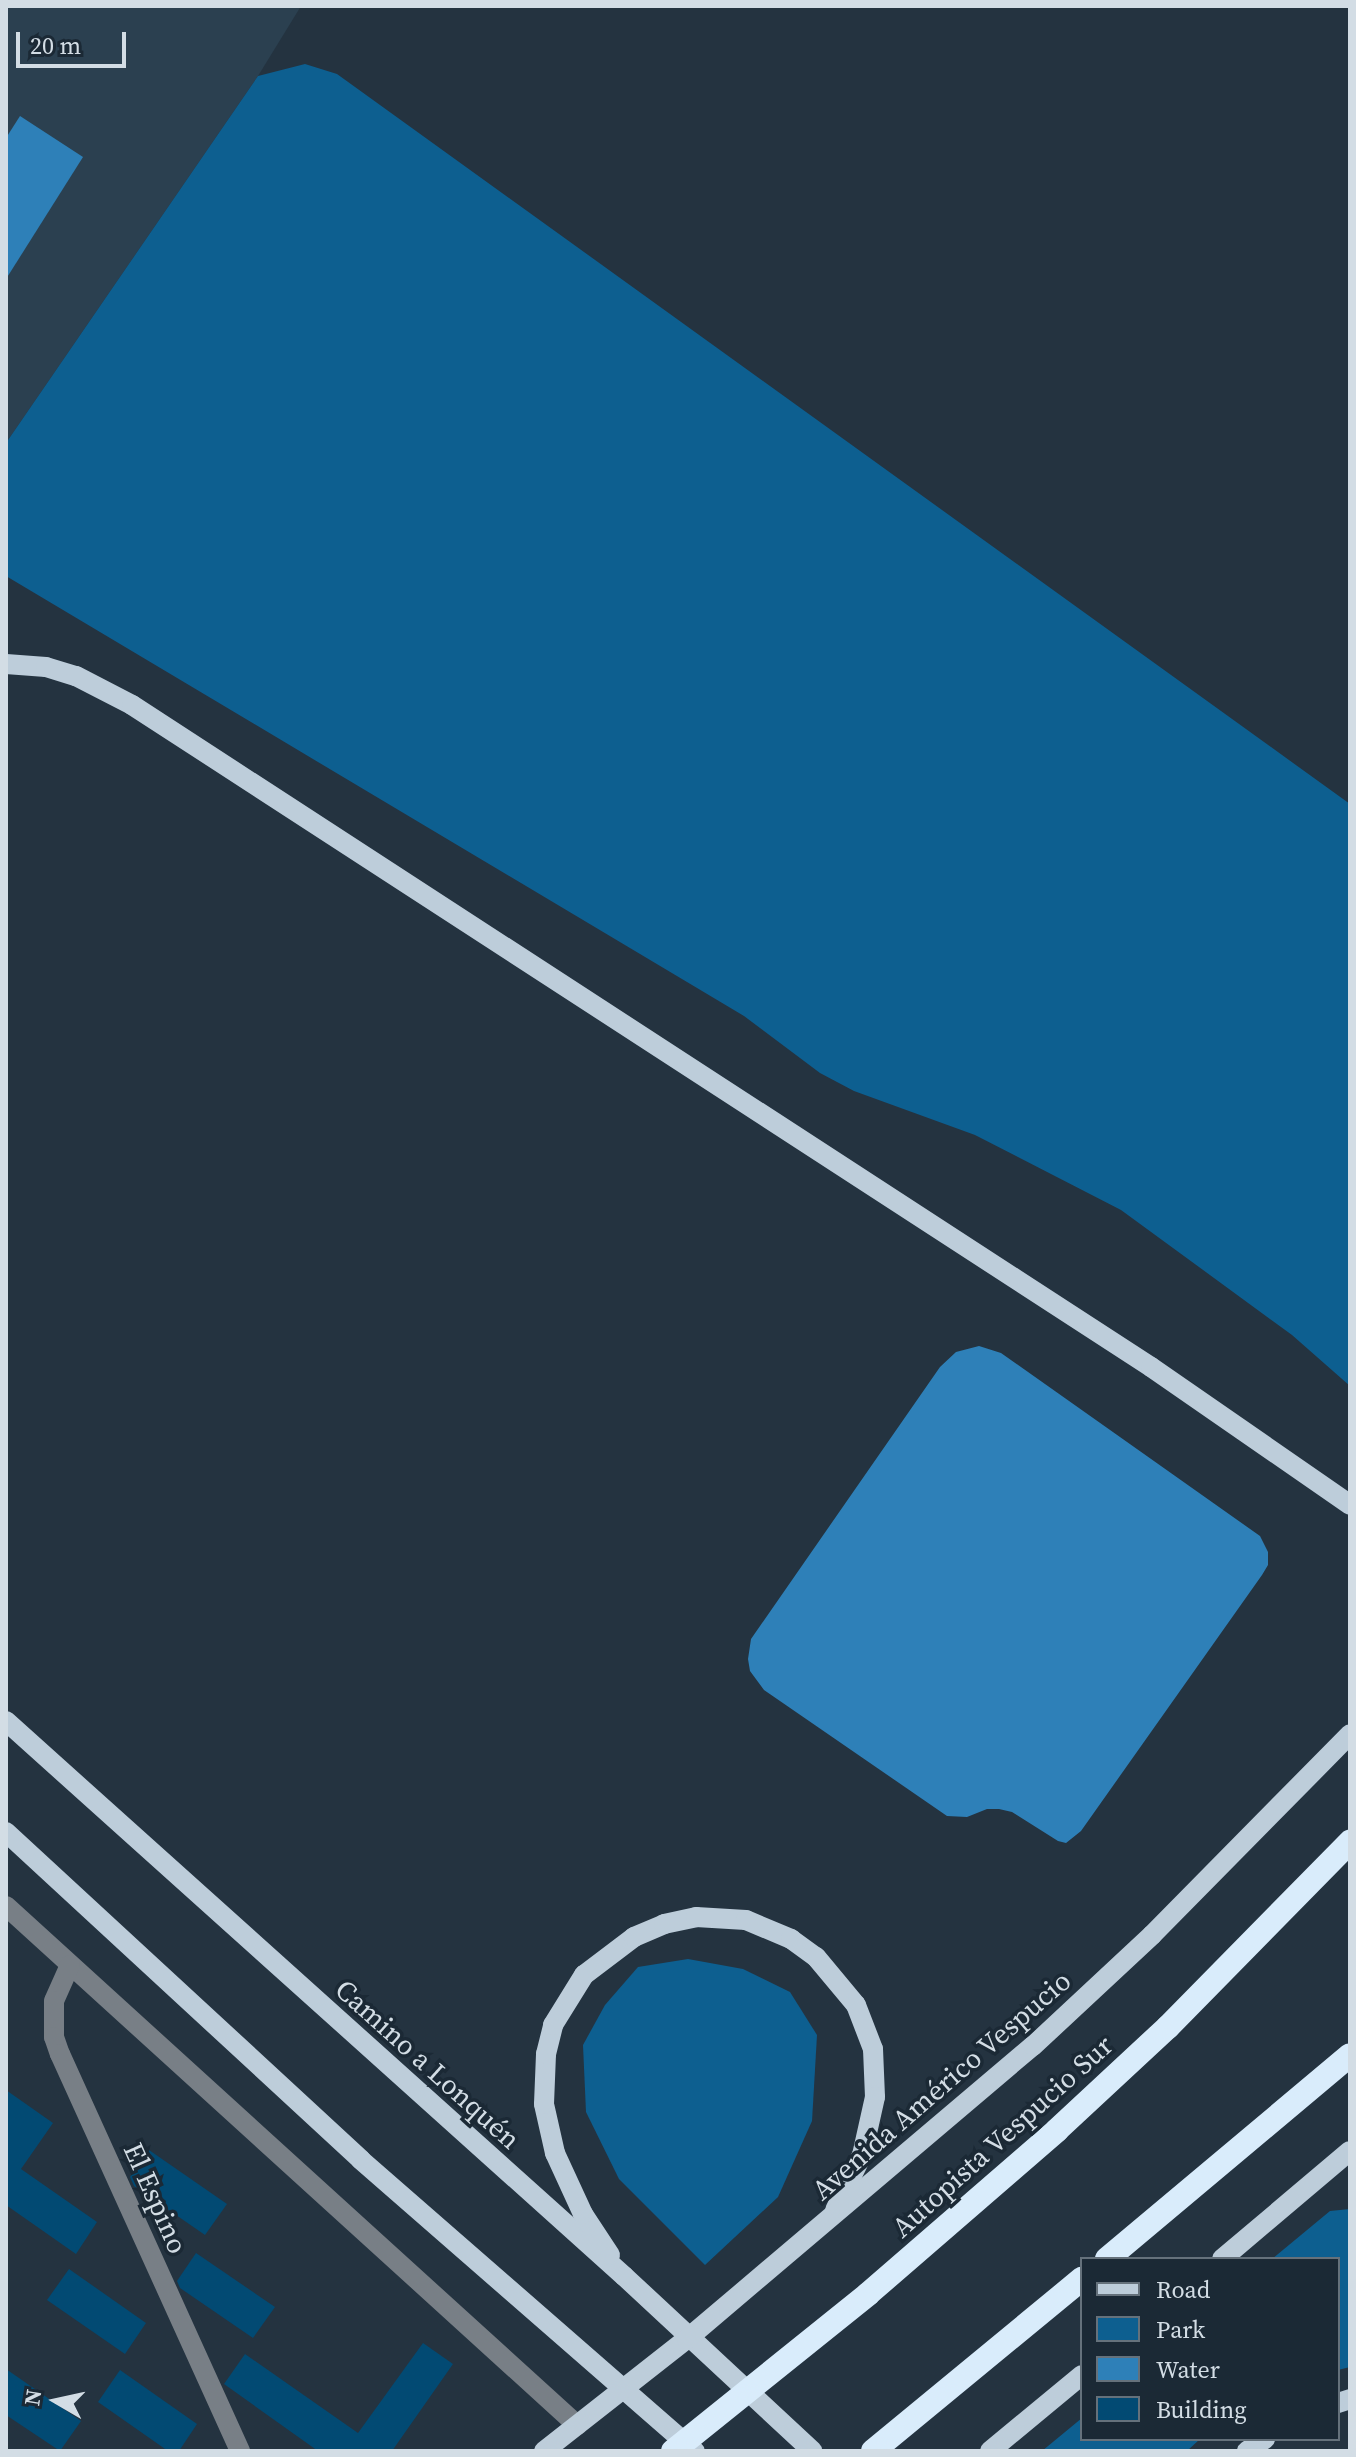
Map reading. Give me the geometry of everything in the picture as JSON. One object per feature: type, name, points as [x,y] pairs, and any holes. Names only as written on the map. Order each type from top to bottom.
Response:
[{"type":"highway","name":"Autopista Vespucio Sur","points":[[673,2451],[868,2294],[1057,2130],[1168,2027],[1350,1842]]},
{"type":"highway","points":[[1109,2257],[1350,2055]]},
{"type":"highway","points":[[873,2451],[1080,2281]]},
{"type":"main road","points":[[6,664],[46,667],[76,676],[132,705],[1151,1367],[1350,1505]]},
{"type":"main road","name":"Camino a Lonquén","points":[[6,1721],[626,2278],[812,2451]]},
{"type":"main road","name":"Avenida Américo Vespucio","points":[[544,2451],[829,2221],[1033,2046],[1141,1946],[1350,1734]]},
{"type":"main road","points":[[6,1832],[361,2160],[695,2451]]},
{"type":"main road","points":[[626,2278],[583,2214],[555,2153],[544,2104],[546,2054],[553,2025],[584,1975],[634,1937],[664,1924],[696,1917],[721,1916],[769,1927],[816,1957],[856,2005],[873,2049],[875,2097],[862,2155],[829,2221]]},
{"type":"main road","points":[[1224,2257],[1350,2151]]},
{"type":"main road","points":[[1325,2173],[1350,2169]]},
{"type":"main road","points":[[990,2451],[1080,2377]]},
{"type":"street","points":[[6,1906],[577,2425]]},
{"type":"street","name":"El Espino","points":[[70,1965],[54,2001],[54,2037],[240,2451]]},
{"type":"shaded area","points":[[6,6],[301,6],[258,76],[6,443]]},
{"type":"green space","points":[[305,64],[337,74],[1350,804],[1350,1386],[1292,1335],[1121,1210],[975,1135],[854,1091],[820,1073],[744,1016],[6,576],[6,443],[258,76]]},
{"type":"green space","points":[[688,1959],[743,1969],[790,1992],[817,2035],[812,2121],[778,2197],[705,2265],[619,2179],[586,2112],[583,2045],[605,2005],[638,1967]]},
{"type":"green space","points":[[1350,2209],[1350,2367],[1340,2370],[1340,2257],[1274,2257],[1330,2211]]},
{"type":"green space","points":[[1080,2420],[1080,2441],[1198,2441],[1187,2451],[1042,2451]]},
{"type":"water","points":[[20,116],[83,157],[6,279],[6,138]]},
{"type":"water","points":[[979,1346],[1001,1353],[1260,1536],[1268,1552],[1268,1565],[1262,1575],[1081,1831],[1066,1843],[1012,1812],[999,1809],[987,1809],[967,1817],[947,1816],[764,1690],[750,1671],[751,1639],[940,1367],[956,1352]]},
{"type":"building","points":[[6,2090],[53,2123],[21,2169],[97,2222],[76,2254],[6,2205]]},
{"type":"building","points":[[149,2150],[227,2204],[205,2235],[134,2186],[130,2177]]},
{"type":"building","points":[[196,2253],[275,2307],[253,2338],[180,2288],[177,2281]]},
{"type":"building","points":[[69,2269],[146,2323],[125,2354],[47,2300]]},
{"type":"building","points":[[423,2343],[453,2364],[392,2451],[318,2451],[224,2384],[245,2354],[358,2433]]},
{"type":"building","points":[[6,2369],[81,2421],[60,2451],[6,2415]]},
{"type":"building","points":[[120,2370],[197,2424],[179,2451],[168,2451],[98,2402]]}]
